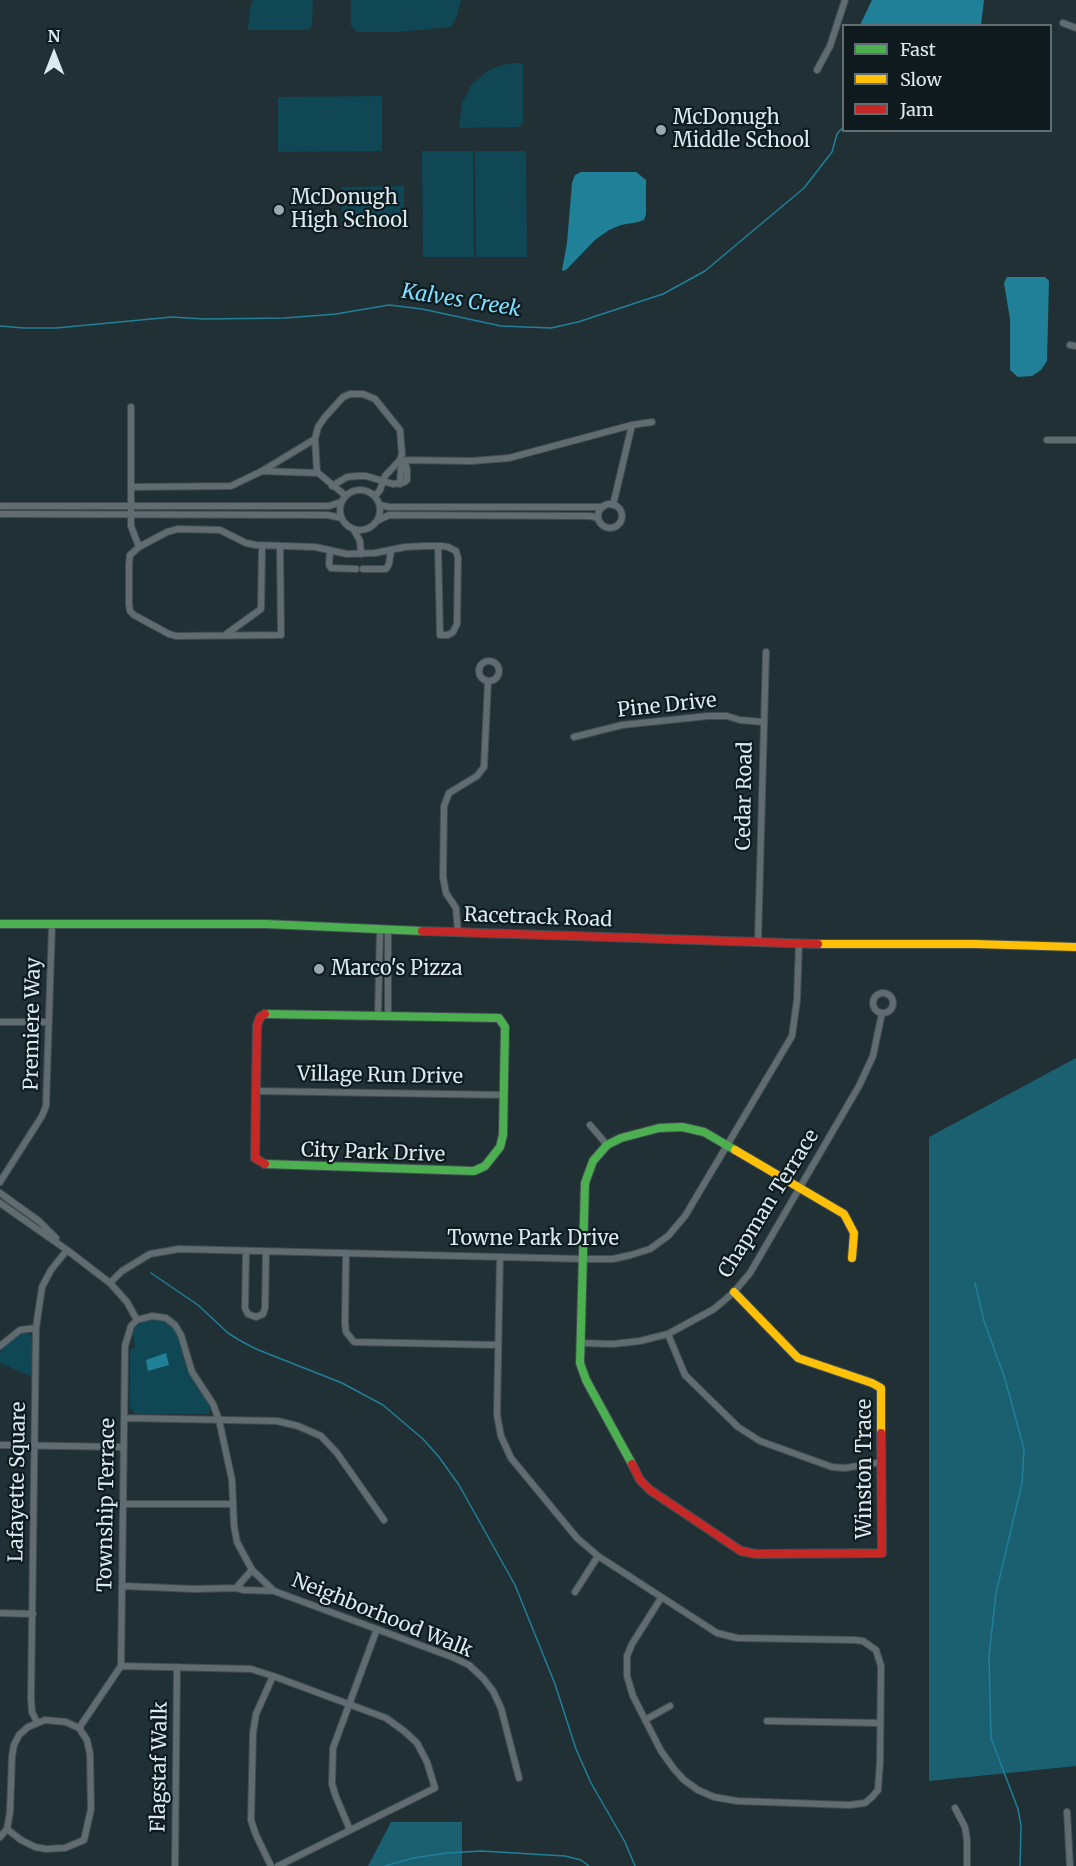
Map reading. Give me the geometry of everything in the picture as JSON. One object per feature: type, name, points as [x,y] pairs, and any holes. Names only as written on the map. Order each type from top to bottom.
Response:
[{"type":"street","points":[[817,70],[830,46],[845,0]]},
{"type":"street","points":[[1063,23],[1076,28]]},
{"type":"street","points":[[317,473],[315,440],[318,427],[343,397],[350,394],[363,394],[375,399],[400,430],[404,473],[407,480],[400,484],[357,476],[347,477],[333,486]]},
{"type":"street","points":[[131,407],[131,514],[132,531],[139,547]]},
{"type":"street","points":[[375,496],[388,472],[403,461],[472,461],[509,458],[632,425],[652,422]]},
{"type":"street","points":[[613,504],[632,425]]},
{"type":"street","points":[[131,487],[231,486],[315,440]]},
{"type":"street","points":[[1047,440],[1076,440]]},
{"type":"street","points":[[262,471],[317,473],[346,496]]},
{"type":"street","points":[[388,472],[404,473]]},
{"type":"street","points":[[360,541],[367,530],[378,520],[381,513],[380,504],[368,491],[354,490],[341,502],[339,511],[344,524],[354,530],[360,541],[361,554]]},
{"type":"street","points":[[0,506],[329,507],[341,502]]},
{"type":"street","points":[[378,520],[388,515],[590,516],[598,518],[606,527],[613,528],[620,524],[622,513],[613,504],[603,507],[388,507],[380,504]]},
{"type":"street","points":[[598,518],[603,507]]},
{"type":"street","points":[[0,514],[328,515],[341,518]]},
{"type":"street","points":[[280,546],[281,635],[170,634],[134,615],[130,610],[130,555],[139,547],[167,532],[219,530],[246,543],[262,546],[280,546],[315,547],[361,554],[405,547],[438,546],[453,549],[458,558],[458,624],[448,635],[440,635],[438,546]]},
{"type":"street","points":[[354,530],[367,530]]},
{"type":"street","points":[[224,636],[261,609],[262,546]]},
{"type":"street","points":[[330,550],[329,565],[331,568],[359,569],[386,568],[389,564],[391,550]]},
{"type":"street","name":"Cedar Road","points":[[758,940],[765,652]]},
{"type":"street","points":[[458,933],[456,908],[447,893],[443,877],[444,806],[449,793],[477,776],[484,767],[488,681]]},
{"type":"street","name":"Pine Drive","points":[[574,737],[622,725],[708,716],[727,716],[740,720],[763,722]]},
{"type":"street","name":"Racetrack Road","points":[[0,924],[266,924],[458,933],[799,943],[1076,947]]},
{"type":"street","name":"Premiere Way","points":[[0,1182],[46,1106],[52,925]]},
{"type":"street","points":[[383,1016],[384,929]]},
{"type":"street","name":"Towne Park Drive","points":[[110,1283],[134,1262],[164,1250],[583,1259],[613,1258],[650,1249],[668,1236],[685,1216],[792,1036],[797,1000],[799,943]]},
{"type":"street","name":"Chapman Terrace","points":[[580,1343],[613,1344],[669,1334],[714,1309],[734,1292],[750,1273],[860,1086],[873,1056],[882,1013]]},
{"type":"street","name":"City Park Drive","points":[[265,1014],[499,1018],[505,1027],[504,1095],[500,1147],[485,1166],[474,1171],[262,1164],[255,1158],[256,1091],[257,1026],[260,1017],[265,1014]]},
{"type":"street","points":[[0,1022],[49,1022]]},
{"type":"street","name":"Village Run Drive","points":[[256,1091],[504,1095]]},
{"type":"street","points":[[590,1125],[607,1145],[648,1130],[682,1127],[704,1132],[844,1214],[854,1233],[852,1258]]},
{"type":"street","name":"Winston Trace","points":[[607,1145],[593,1161],[585,1184],[580,1363],[586,1380],[640,1480],[650,1490],[741,1551],[756,1554],[882,1553],[881,1388],[798,1358],[734,1292]]},
{"type":"street","points":[[0,1193],[39,1221],[67,1250]]},
{"type":"street","points":[[0,1203],[110,1283],[127,1302],[137,1320]]},
{"type":"street","name":"Lafayette Square","points":[[37,1722],[32,1712],[31,1699],[36,1328],[42,1287],[51,1270],[67,1250]]},
{"type":"street","points":[[246,1251],[245,1308],[248,1314],[256,1317],[266,1308],[266,1252]]},
{"type":"street","points":[[346,1253],[345,1323],[346,1332],[354,1342],[498,1345]]},
{"type":"street","points":[[500,1257],[497,1415],[505,1448],[523,1474],[577,1538],[598,1556],[717,1633],[737,1638],[855,1640],[869,1645],[880,1658],[881,1666],[880,1779],[878,1790],[872,1797],[865,1803],[849,1805],[737,1801],[714,1797],[698,1790],[674,1769],[661,1751],[645,1720],[629,1685],[626,1666],[627,1656],[640,1629],[661,1598]]},
{"type":"street","name":"Neighborhood Walk","points":[[137,1320],[152,1316],[166,1318],[175,1325],[181,1335],[192,1372],[213,1404],[229,1459],[237,1542],[252,1570],[274,1591],[469,1665],[493,1691],[501,1708],[519,1778]]},
{"type":"street","name":"Township Terrace","points":[[121,1666],[125,1346],[131,1326],[137,1320]]},
{"type":"street","points":[[0,1346],[20,1329],[36,1328]]},
{"type":"street","points":[[669,1334],[685,1376],[738,1427],[760,1441],[832,1467],[845,1468],[882,1462]]},
{"type":"street","points":[[124,1418],[277,1421],[298,1426],[321,1436],[337,1453],[384,1520]]},
{"type":"street","points":[[0,1445],[124,1448]]},
{"type":"street","points":[[123,1504],[233,1504]]},
{"type":"street","points":[[575,1592],[598,1556]]},
{"type":"street","points":[[236,1588],[252,1570]]},
{"type":"street","points":[[123,1586],[274,1591]]},
{"type":"street","points":[[0,1613],[33,1614]]},
{"type":"street","points":[[350,1830],[336,1797],[331,1773],[333,1748],[377,1629]]},
{"type":"street","points":[[79,1728],[121,1666],[251,1669],[386,1718],[417,1743],[427,1762],[435,1788],[278,1866]]},
{"type":"street","name":"Flagstaf Walk","points":[[175,1866],[177,1667]]},
{"type":"street","points":[[272,1866],[251,1820],[253,1733],[256,1714],[273,1676]]},
{"type":"street","points":[[645,1720],[670,1706]]},
{"type":"street","points":[[0,1837],[7,1829],[10,1812],[12,1756],[19,1735],[37,1722],[56,1720],[79,1728],[87,1740],[90,1754],[91,1809],[84,1840],[65,1848],[46,1850],[21,1840],[7,1829]]},
{"type":"street","points":[[767,1721],[880,1723]]},
{"type":"street","points":[[955,1808],[965,1827],[968,1840],[967,1866]]},
{"type":"street","points":[[1067,1812],[1070,1866]]},
{"type":"shaded area","points":[[253,0],[313,0],[312,26],[308,30],[248,30]]},
{"type":"shaded area","points":[[351,0],[461,0],[457,16],[451,27],[398,32],[357,32],[351,26]]},
{"type":"shaded area","points":[[872,0],[984,0],[981,24],[860,24]]},
{"type":"shaded area","points":[[516,63],[523,64],[523,123],[519,127],[459,128],[462,103],[472,84],[489,70]]},
{"type":"shaded area","points":[[382,96],[382,151],[278,152],[278,97]]},
{"type":"shaded area","points":[[422,151],[473,151],[474,257],[423,257]]},
{"type":"shaded area","points":[[475,151],[526,151],[527,257],[476,257]]},
{"type":"shaded area","points":[[581,172],[636,172],[646,180],[646,214],[644,220],[609,230],[595,240],[563,271],[572,183],[575,175]]},
{"type":"shaded area","points":[[404,186],[404,222],[342,222],[342,187]]},
{"type":"shaded area","points":[[1007,277],[1045,277],[1049,281],[1047,361],[1041,370],[1032,376],[1018,377],[1010,370],[1010,319],[1004,283]]},
{"type":"shaded area","points":[[1076,1058],[1076,1766],[929,1781],[929,1137]]},
{"type":"shaded area","points":[[155,1318],[166,1321],[176,1330],[187,1370],[208,1402],[209,1414],[136,1414],[130,1409],[130,1349],[135,1348],[132,1336],[136,1326]]},
{"type":"shaded area","points":[[19,1333],[30,1334],[33,1337],[33,1377],[0,1363],[0,1352]]},
{"type":"shaded area","points":[[166,1353],[169,1365],[148,1371],[146,1360]]},
{"type":"shaded area","points":[[391,1822],[462,1822],[462,1866],[368,1866]]},
{"type":"waterway","name":"Kalves Creek","points":[[0,326],[56,328],[172,317],[285,318],[336,314],[389,305],[422,309],[501,326],[551,328],[578,322],[663,294],[705,271],[804,188],[832,152],[837,134],[842,128]]},
{"type":"waterway","points":[[151,1273],[198,1305],[228,1333],[239,1340],[342,1383],[383,1405],[423,1439],[439,1457],[459,1485],[515,1585],[555,1684],[576,1749],[591,1783],[625,1842],[635,1866]]},
{"type":"waterway","points":[[975,1283],[984,1321],[1005,1379],[1024,1449],[1022,1483],[996,1593],[989,1656],[991,1738],[1018,1809],[1021,1826],[1020,1866]]},
{"type":"waterway","points":[[385,1866],[413,1858],[481,1851],[565,1856],[581,1860],[589,1866]]},
{"type":"traffic: fast","points":[[0,924],[266,924],[422,931]]},
{"type":"traffic: fast","points":[[265,1014],[499,1018],[505,1027],[503,1135],[500,1147],[485,1166],[474,1171],[265,1164]]},
{"type":"traffic: fast","points":[[632,1464],[586,1380],[580,1363],[585,1183],[593,1161],[607,1145],[621,1138],[659,1128],[682,1127],[704,1132],[735,1150]]},
{"type":"traffic: slow","points":[[818,944],[975,944],[1076,947]]},
{"type":"traffic: slow","points":[[735,1150],[844,1214],[854,1233],[852,1258]]},
{"type":"traffic: slow","points":[[734,1292],[798,1358],[881,1388],[881,1433]]},
{"type":"traffic: jam","points":[[422,931],[818,944]]},
{"type":"traffic: jam","points":[[265,1014],[260,1017],[257,1026],[255,1158],[265,1164]]},
{"type":"traffic: jam","points":[[632,1464],[640,1480],[650,1490],[741,1551],[756,1554],[882,1553],[881,1433]]},
{"type":"place","name":"McDonugh Middle School","points":[[661,130]]},
{"type":"place","name":"McDonugh High School","points":[[279,210]]},
{"type":"place","name":"Marco's Pizza","points":[[319,969]]}]
